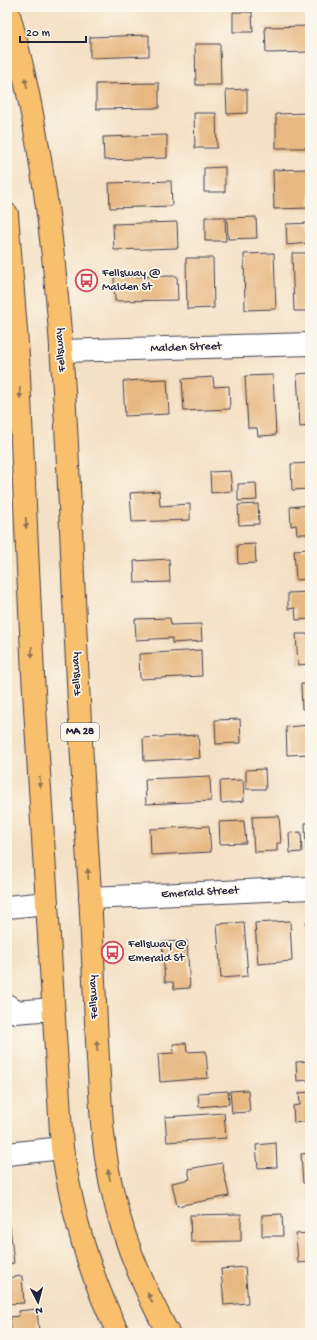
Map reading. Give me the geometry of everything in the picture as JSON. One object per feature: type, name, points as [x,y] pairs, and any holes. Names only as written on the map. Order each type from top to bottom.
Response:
[{"type":"main road","name":"Fellsway","points":[[7,7],[24,70],[34,121],[49,217],[62,351],[66,405],[80,734],[102,1118],[108,1171],[120,1223],[133,1259],[150,1298],[168,1333]]},
{"type":"main road","points":[[7,214],[13,356],[62,1148],[73,1211],[84,1252],[97,1288],[118,1333]]},
{"type":"street","name":"Malden Street","points":[[62,351],[310,344]]},
{"type":"street","name":"Emerald Street","points":[[90,898],[310,888]]},
{"type":"street","points":[[7,907],[48,903]]},
{"type":"street","points":[[7,1005],[15,1012],[53,1009]]},
{"type":"street","points":[[7,1154],[62,1148]]},
{"type":"building","points":[[77,7],[124,7],[124,8],[77,9]]},
{"type":"building","points":[[233,12],[252,12],[253,32],[233,32]]},
{"type":"building","points":[[310,26],[310,52],[266,53],[265,27]]},
{"type":"building","points":[[149,35],[149,56],[90,58],[90,37]]},
{"type":"building","points":[[195,44],[220,44],[221,85],[196,85]]},
{"type":"building","points":[[159,83],[159,108],[96,109],[96,84]]},
{"type":"building","points":[[247,89],[247,113],[227,114],[226,90]]},
{"type":"building","points":[[194,113],[216,113],[217,148],[195,148]]},
{"type":"building","points":[[310,113],[310,148],[276,148],[276,114]]},
{"type":"building","points":[[167,135],[167,158],[104,160],[103,137]]},
{"type":"building","points":[[225,167],[225,192],[204,192],[204,168]]},
{"type":"building","points":[[310,169],[310,208],[274,209],[273,170]]},
{"type":"building","points":[[171,181],[172,206],[110,208],[109,183]]},
{"type":"building","points":[[205,217],[225,217],[226,241],[205,241]]},
{"type":"building","points":[[256,217],[257,238],[228,239],[227,218]]},
{"type":"building","points":[[177,222],[178,248],[114,250],[113,224]]},
{"type":"building","points":[[310,223],[310,243],[287,245],[286,224]]},
{"type":"building","points":[[274,253],[276,309],[245,310],[244,254]]},
{"type":"building","points":[[292,253],[310,253],[310,311],[294,311]]},
{"type":"building","points":[[186,258],[213,258],[214,308],[187,309]]},
{"type":"building","points":[[177,276],[178,300],[115,301],[114,277]]},
{"type":"building","points":[[310,373],[310,426],[300,427],[297,374]]},
{"type":"building","points":[[273,375],[276,435],[258,436],[257,428],[248,428],[245,376]]},
{"type":"building","points":[[213,377],[214,387],[229,386],[230,409],[184,411],[182,379]]},
{"type":"building","points":[[167,379],[169,414],[125,416],[123,381]]},
{"type":"building","points":[[310,463],[310,489],[292,490],[291,464]]},
{"type":"building","points":[[230,471],[232,491],[211,493],[210,472]]},
{"type":"building","points":[[256,483],[257,500],[238,501],[238,484]]},
{"type":"building","points":[[159,491],[160,506],[190,504],[190,520],[132,522],[130,493]]},
{"type":"building","points":[[258,504],[259,524],[239,525],[238,505]]},
{"type":"building","points":[[310,505],[310,534],[297,534],[296,525],[291,526],[290,507]]},
{"type":"building","points":[[255,544],[256,563],[238,564],[237,545]]},
{"type":"building","points":[[310,549],[310,579],[296,580],[294,550]]},
{"type":"building","points":[[169,559],[170,582],[135,583],[134,561]]},
{"type":"building","points":[[310,592],[310,619],[296,620],[295,608],[288,609],[288,593]]},
{"type":"building","points":[[170,618],[171,625],[201,624],[202,641],[172,643],[172,638],[136,640],[135,619]]},
{"type":"building","points":[[296,634],[310,634],[310,664],[298,665]]},
{"type":"building","points":[[201,650],[202,676],[140,679],[139,654]]},
{"type":"building","points":[[301,684],[310,684],[310,709],[302,709]]},
{"type":"building","points":[[240,719],[241,743],[216,744],[215,720]]},
{"type":"building","points":[[310,725],[310,754],[287,755],[286,727]]},
{"type":"building","points":[[198,735],[200,758],[144,761],[143,738]]},
{"type":"building","points":[[265,769],[266,789],[246,789],[246,770]]},
{"type":"building","points":[[210,776],[211,801],[146,804],[145,779]]},
{"type":"building","points":[[243,780],[244,801],[221,803],[220,781]]},
{"type":"building","points":[[279,816],[281,843],[277,843],[277,851],[254,852],[252,817]]},
{"type":"building","points":[[244,821],[246,843],[220,844],[219,822]]},
{"type":"building","points":[[305,823],[310,823],[310,850],[306,850]]},
{"type":"building","points":[[209,826],[211,852],[151,855],[150,829]]},
{"type":"building","points":[[301,832],[302,852],[290,853],[289,833]]},
{"type":"building","points":[[290,921],[292,961],[258,964],[255,923]]},
{"type":"building","points":[[244,922],[248,976],[221,978],[217,924]]},
{"type":"building","points":[[306,922],[310,922],[309,961]]},
{"type":"building","points":[[187,941],[190,988],[174,989],[173,982],[165,982],[162,942]]},
{"type":"building","points":[[186,1043],[187,1052],[206,1051],[208,1078],[160,1082],[158,1054],[174,1053],[173,1044]]},
{"type":"building","points":[[310,1061],[310,1080],[297,1081],[296,1062]]},
{"type":"building","points":[[248,1090],[250,1112],[232,1113],[230,1091]]},
{"type":"building","points":[[228,1091],[229,1104],[199,1107],[198,1093]]},
{"type":"building","points":[[310,1092],[310,1121],[294,1123],[293,1106],[300,1105],[299,1093]]},
{"type":"building","points":[[224,1113],[226,1138],[167,1142],[165,1117]]},
{"type":"building","points":[[276,1143],[277,1167],[258,1168],[256,1145]]},
{"type":"building","points":[[310,1153],[310,1183],[303,1183],[301,1154]]},
{"type":"building","points":[[222,1163],[229,1196],[177,1206],[172,1183],[190,1179],[188,1169]]},
{"type":"building","points":[[241,1214],[241,1241],[191,1242],[190,1215]]},
{"type":"building","points":[[282,1214],[283,1236],[262,1236],[262,1215]]},
{"type":"building","points":[[10,1226],[14,1263],[7,1264],[7,1227]]},
{"type":"building","points":[[310,1233],[310,1262],[298,1263],[296,1234]]},
{"type":"building","points":[[245,1267],[248,1303],[224,1305],[221,1269]]},
{"type":"building","points":[[22,1276],[24,1303],[7,1304],[7,1278]]},
{"type":"building","points":[[37,1309],[39,1333],[11,1333],[10,1317],[19,1316],[18,1311]]},
{"type":"place","name":"Fellsway @ Malden St","points":[[87,281]]},
{"type":"place","name":"Fellsway @ Emerald St","points":[[113,952]]}]
